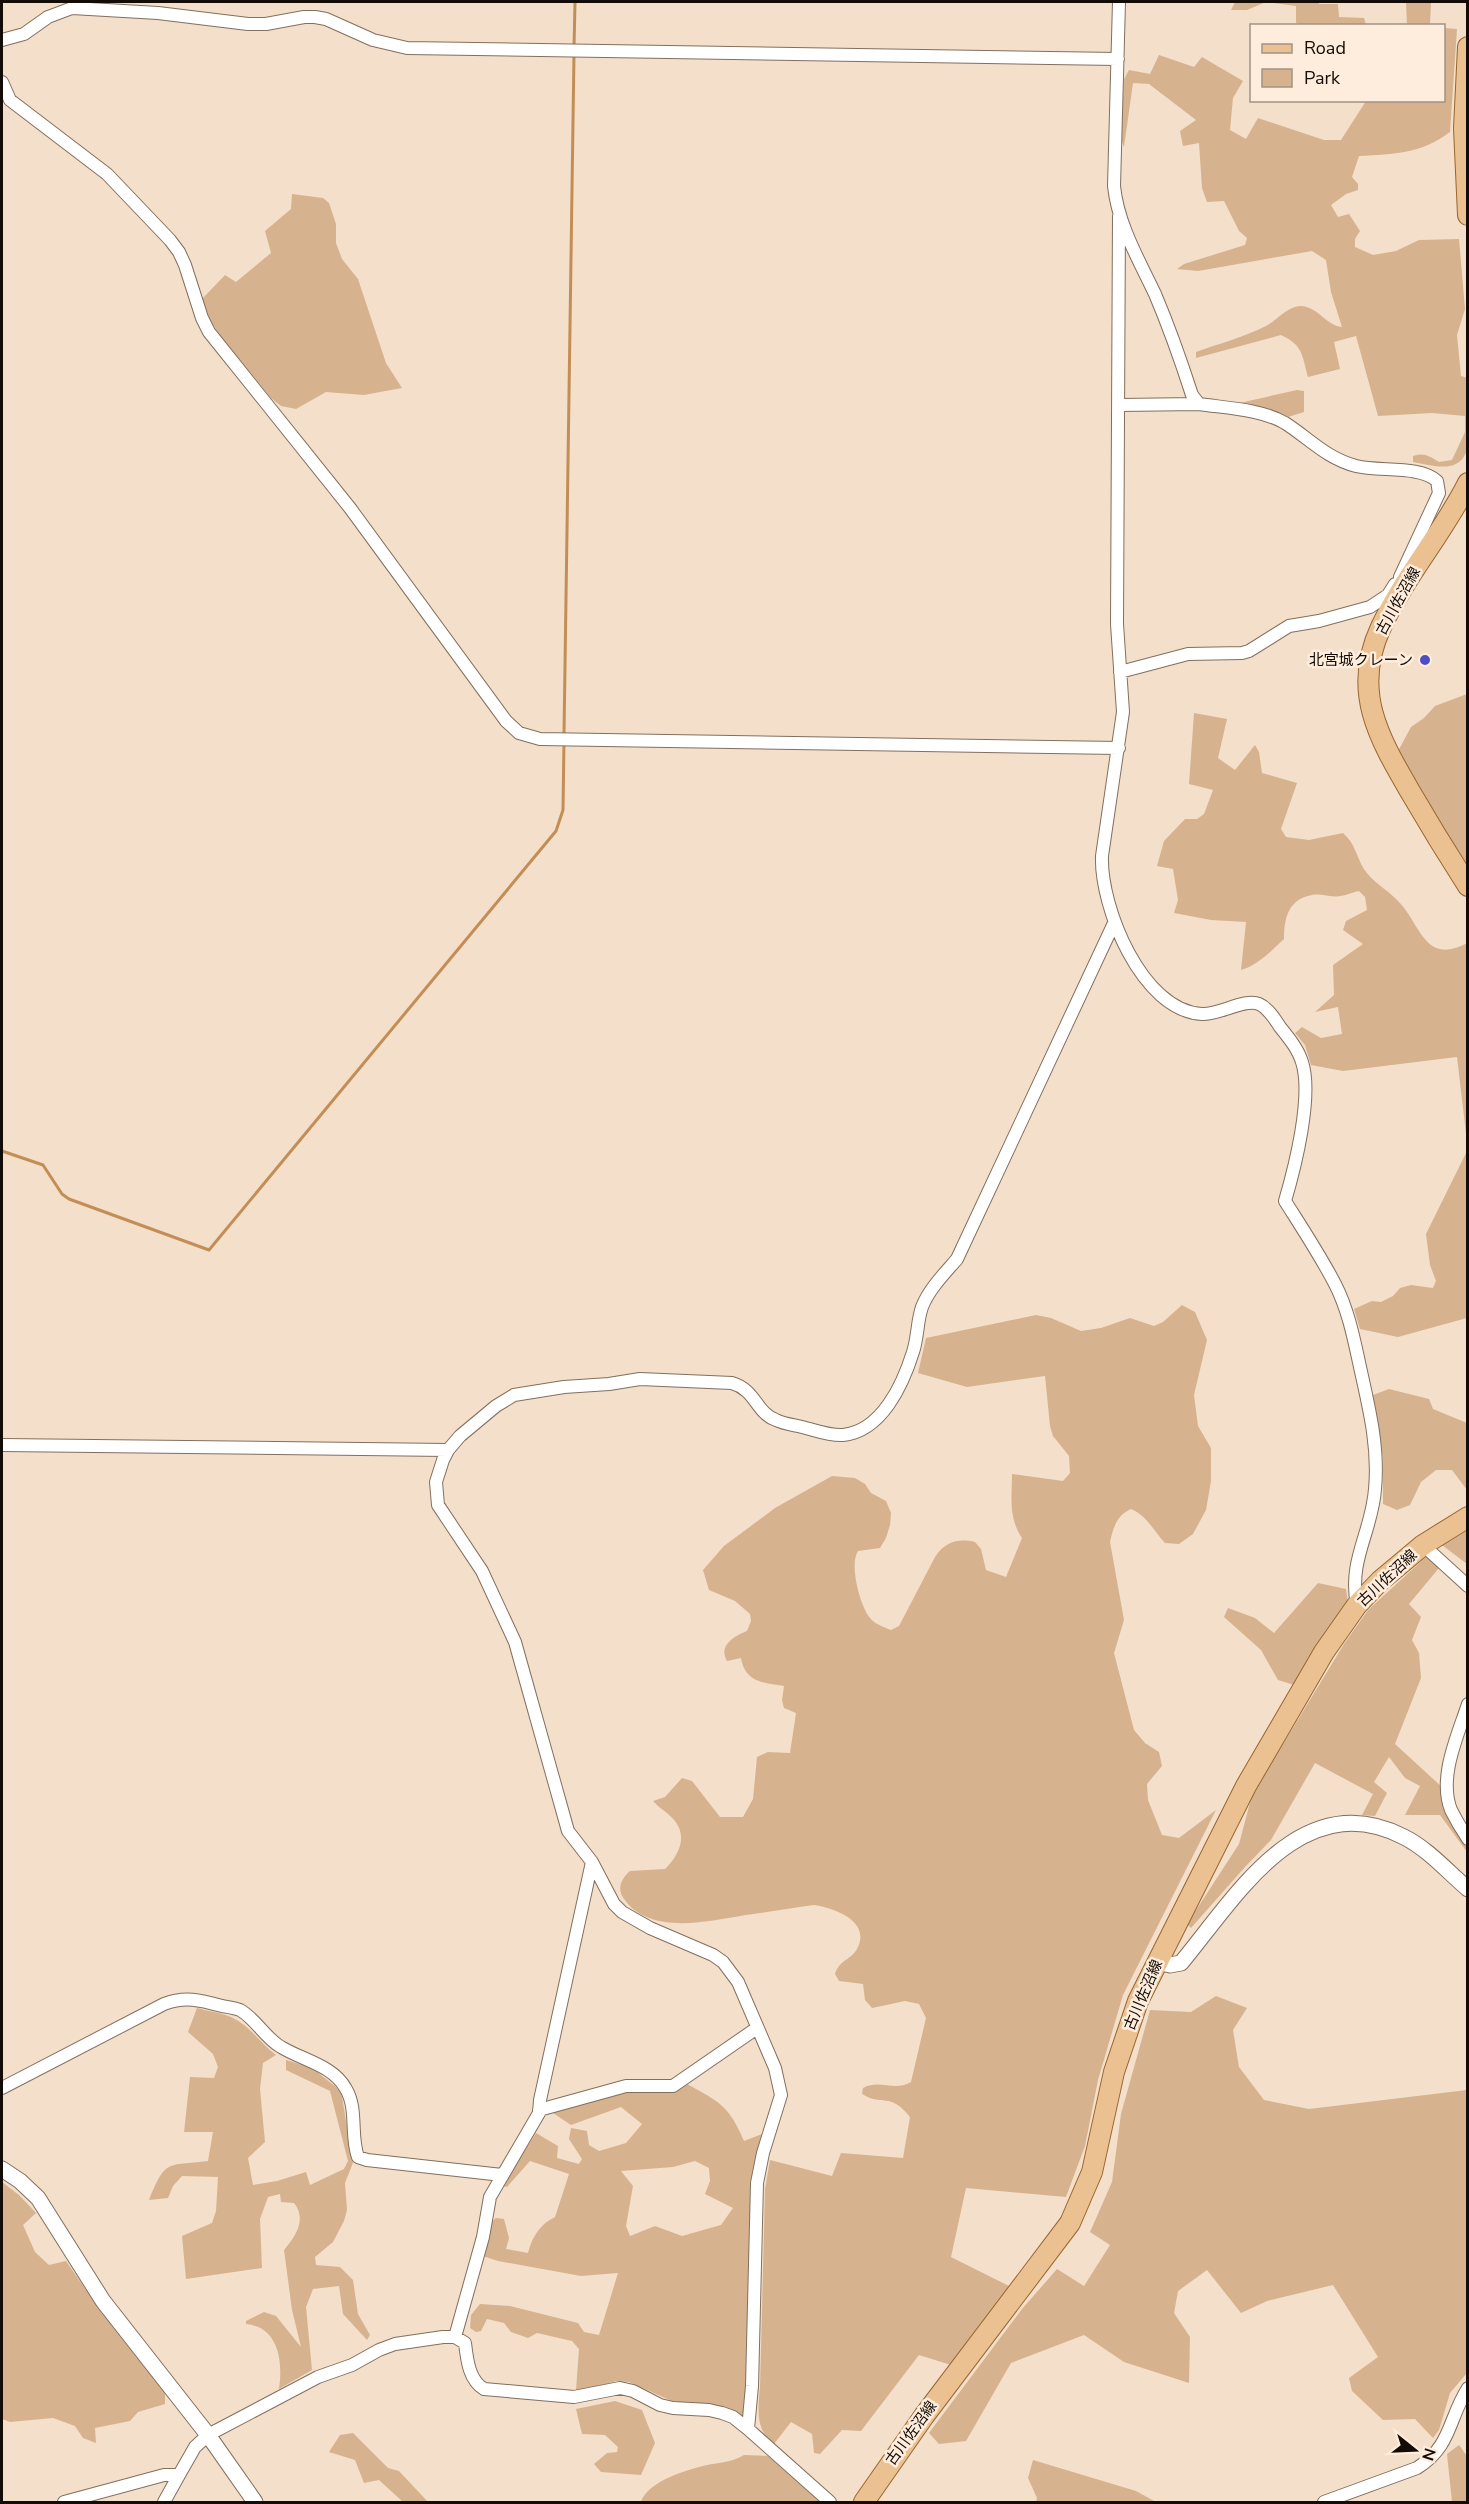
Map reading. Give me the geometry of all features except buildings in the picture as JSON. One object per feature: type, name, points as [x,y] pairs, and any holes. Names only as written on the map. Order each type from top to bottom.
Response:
[{"type":"main road","points":[[1467,47],[1464,128],[1467,215]]},
{"type":"main road","name":"古川佐沼線","points":[[1467,483],[1403,581],[1374,644],[1368,673],[1370,704],[1376,728],[1388,754],[1467,886]]},
{"type":"main road","name":"古川佐沼線","points":[[864,2502],[924,2416],[1070,2223],[1092,2172],[1122,2044],[1138,2001],[1246,1786],[1324,1652],[1357,1605],[1380,1581],[1423,1545],[1467,1517]]},
{"type":"street","points":[[1119,2],[1114,186],[1119,216],[1118,624],[1123,712],[1102,863],[1104,888],[1114,923],[1138,970],[1171,1003],[1181,1009],[1200,1014],[1219,1013],[1250,1002],[1258,1003],[1272,1016],[1293,1044],[1303,1063],[1305,1102],[1294,1168],[1285,1201],[1335,1284],[1346,1311],[1371,1417],[1377,1453],[1373,1507],[1355,1562],[1354,1589],[1357,1605]]},
{"type":"street","points":[[2,40],[24,34],[48,17],[72,8],[158,13],[248,24],[266,24],[315,17],[326,19],[389,46],[407,48],[1118,59]]},
{"type":"street","points":[[2,82],[10,100],[107,174],[170,240],[185,265],[202,318],[209,332],[350,508],[506,721],[519,733],[529,738],[562,739],[1119,748]]},
{"type":"street","points":[[1119,216],[1156,297],[1192,395],[1199,404]]},
{"type":"street","points":[[1119,405],[1199,404],[1271,417],[1285,423],[1318,449],[1336,459],[1356,466],[1432,476],[1437,481],[1439,493],[1403,581],[1370,607],[1319,621],[1289,626],[1249,651],[1188,654],[1120,672]]},
{"type":"street","points":[[748,2429],[752,2386],[757,2183],[763,2153],[781,2095],[775,2068],[738,1982],[723,1962],[702,1949],[650,1928],[621,1911],[592,1862],[568,1831],[522,1663],[506,1621],[476,1562],[438,1504],[436,1482],[448,1450],[478,1421],[514,1395],[564,1387],[640,1379],[732,1383],[743,1386],[766,1414],[774,1420],[834,1435],[845,1435],[868,1424],[895,1396],[914,1350],[922,1307],[929,1294],[957,1259],[1114,923]]},
{"type":"street","points":[[2,1445],[448,1450]]},
{"type":"street","points":[[1423,1545],[1467,1586]]},
{"type":"street","points":[[1467,1704],[1449,1765],[1447,1786],[1450,1808],[1467,1839]]},
{"type":"street","points":[[1156,1962],[1170,1965],[1181,1963],[1263,1864],[1281,1848],[1301,1836],[1335,1826],[1372,1827],[1406,1838],[1422,1848],[1467,1889]]},
{"type":"street","points":[[455,2337],[483,2237],[487,2205],[539,2110],[573,1942],[592,1862]]},
{"type":"street","points":[[2,2088],[164,2004],[178,1999],[192,1998],[240,2010],[268,2038],[283,2049],[307,2058],[335,2077],[346,2088],[351,2100],[355,2148],[358,2157],[367,2160],[502,2175]]},
{"type":"street","points":[[539,2110],[626,2086],[673,2086],[757,2028]]},
{"type":"street","points":[[2,2169],[20,2181],[38,2198],[103,2301],[208,2435],[255,2502]]},
{"type":"street","points":[[164,2502],[195,2447],[208,2435],[318,2377],[352,2365],[379,2350],[395,2344],[455,2337],[465,2343],[472,2376],[484,2389],[574,2397],[620,2388],[673,2408],[709,2410],[733,2417],[830,2502]]},
{"type":"street","points":[[1324,2502],[1418,2469],[1428,2462],[1444,2444],[1467,2388]]},
{"type":"street","points":[[64,2502],[164,2475],[179,2475]]},
{"type":"green space","points":[[1235,2],[1266,2],[1247,10],[1231,10]]},
{"type":"green space","points":[[1266,2],[1338,4],[1339,17],[1364,18],[1366,24],[1296,23],[1296,6]]},
{"type":"green space","points":[[1406,2],[1431,2],[1430,24],[1407,24]]},
{"type":"green space","points":[[1445,28],[1457,29],[1450,132],[1428,145],[1407,152],[1359,156],[1352,177],[1358,184],[1358,190],[1346,194],[1331,205],[1338,217],[1349,214],[1360,231],[1355,239],[1355,247],[1373,255],[1396,251],[1419,240],[1459,239],[1465,309],[1457,335],[1461,376],[1468,378],[1468,447],[1460,462],[1453,465],[1438,466],[1413,462],[1413,456],[1426,455],[1439,462],[1452,460],[1465,432],[1465,416],[1432,413],[1378,416],[1356,336],[1334,342],[1340,369],[1308,377],[1298,347],[1281,335],[1196,358],[1196,352],[1258,330],[1297,306],[1308,307],[1332,324],[1342,327],[1331,292],[1326,260],[1312,251],[1198,271],[1177,269],[1184,264],[1245,245],[1247,238],[1239,231],[1224,201],[1207,202],[1202,188],[1199,143],[1183,146],[1180,131],[1196,120],[1149,84],[1133,83],[1124,147],[1121,139],[1124,79],[1129,70],[1150,74],[1159,55],[1194,67],[1202,57],[1243,81],[1233,98],[1230,130],[1246,139],[1258,118],[1324,140],[1341,140],[1365,102],[1445,102]]},
{"type":"green space","points":[[292,194],[323,198],[329,203],[336,224],[336,243],[342,259],[358,279],[386,363],[402,388],[364,395],[326,392],[296,409],[281,406],[271,398],[211,322],[202,299],[225,275],[236,282],[271,253],[265,231],[291,209]]},
{"type":"green space","points":[[1297,390],[1304,391],[1304,412],[1288,417],[1272,410],[1235,404]]},
{"type":"green space","points":[[1467,694],[1467,872],[1397,753],[1411,727],[1435,706]]},
{"type":"green space","points":[[1194,713],[1227,719],[1218,758],[1235,770],[1255,745],[1259,752],[1262,773],[1297,783],[1281,829],[1286,837],[1309,840],[1343,833],[1353,845],[1367,873],[1398,901],[1432,946],[1453,949],[1467,943],[1467,1142],[1457,1057],[1343,1071],[1311,1065],[1305,1045],[1295,1033],[1302,1027],[1321,1038],[1342,1034],[1338,1007],[1315,1012],[1334,995],[1333,965],[1363,944],[1343,930],[1346,921],[1367,910],[1365,897],[1359,891],[1343,896],[1312,895],[1298,901],[1289,911],[1284,939],[1259,961],[1241,970],[1246,922],[1211,920],[1174,913],[1178,900],[1173,869],[1157,866],[1164,841],[1185,819],[1197,819],[1204,814],[1213,790],[1189,784]]},
{"type":"green space","points":[[1467,1151],[1467,1318],[1398,1337],[1360,1329],[1354,1309],[1372,1301],[1381,1302],[1393,1296],[1400,1288],[1411,1285],[1433,1288],[1436,1281],[1430,1265],[1426,1234]]},
{"type":"green space","points":[[1182,1305],[1195,1312],[1207,1340],[1194,1395],[1198,1426],[1211,1448],[1211,1481],[1206,1510],[1193,1534],[1179,1544],[1165,1543],[1146,1519],[1131,1509],[1119,1518],[1110,1542],[1124,1620],[1114,1653],[1134,1730],[1145,1743],[1159,1752],[1162,1766],[1147,1784],[1148,1800],[1162,1835],[1179,1838],[1216,1810],[1123,1995],[1098,2080],[1085,2146],[1066,2197],[966,2188],[951,2257],[1015,2289],[951,2365],[919,2355],[861,2431],[842,2430],[820,2454],[814,2453],[812,2434],[791,2422],[774,2444],[764,2432],[759,2418],[765,2189],[770,2160],[832,2176],[841,2153],[903,2158],[910,2117],[897,2104],[869,2098],[862,2094],[863,2088],[869,2086],[899,2086],[911,2082],[926,2018],[919,2004],[905,2001],[872,2008],[865,2000],[863,1984],[839,1981],[835,1974],[837,1969],[855,1953],[860,1939],[855,1924],[849,1918],[831,1909],[814,1905],[698,1922],[664,1922],[635,1911],[620,1891],[621,1884],[630,1871],[665,1869],[680,1846],[679,1827],[673,1818],[653,1801],[665,1797],[682,1778],[692,1781],[720,1817],[743,1817],[753,1799],[757,1757],[768,1752],[790,1753],[796,1713],[784,1708],[782,1700],[784,1686],[756,1680],[746,1672],[741,1658],[727,1661],[725,1656],[724,1651],[729,1642],[747,1631],[751,1621],[750,1614],[735,1601],[709,1590],[703,1570],[724,1546],[775,1508],[832,1476],[855,1478],[865,1484],[871,1493],[886,1501],[891,1513],[886,1538],[880,1548],[858,1551],[856,1557],[855,1575],[859,1595],[866,1612],[877,1624],[891,1630],[899,1626],[935,1557],[952,1542],[975,1542],[981,1549],[986,1570],[1006,1577],[1022,1538],[1013,1515],[1012,1474],[1063,1481],[1070,1473],[1069,1456],[1053,1436],[1050,1426],[1045,1376],[967,1387],[918,1373],[926,1338],[1036,1315],[1051,1318],[1081,1331],[1101,1328],[1130,1318],[1154,1326],[1163,1322]]},
{"type":"green space","points":[[1389,1389],[1429,1399],[1433,1409],[1467,1423],[1467,1490],[1452,1470],[1436,1470],[1421,1482],[1410,1505],[1397,1510],[1383,1504],[1383,1458],[1373,1395]]},
{"type":"green space","points":[[1467,1529],[1467,1564],[1442,1545]]},
{"type":"green space","points":[[1427,1556],[1439,1568],[1409,1604],[1421,1617],[1412,1640],[1419,1653],[1421,1678],[1395,1744],[1443,1788],[1447,1809],[1467,1847],[1467,1852],[1440,1815],[1405,1815],[1420,1786],[1405,1778],[1389,1757],[1374,1782],[1387,1793],[1375,1816],[1362,1815],[1373,1794],[1315,1763],[1271,1840],[1191,1928],[1187,1924],[1239,1844],[1252,1795],[1344,1644],[1368,1610]]},
{"type":"green space","points":[[1318,1583],[1346,1589],[1348,1603],[1294,1685],[1278,1680],[1261,1650],[1224,1617],[1228,1608],[1255,1618],[1274,1633]]},
{"type":"green space","points":[[1216,1996],[1247,2008],[1233,2030],[1239,2067],[1264,2100],[1309,2109],[1467,2090],[1467,2373],[1450,2393],[1439,2430],[1433,2438],[1415,2419],[1383,2420],[1352,2391],[1349,2378],[1378,2357],[1333,2285],[1267,2301],[1241,2313],[1207,2270],[1178,2291],[1174,2313],[1190,2337],[1189,2383],[1124,2362],[1084,2335],[1011,2363],[966,2441],[939,2444],[929,2433],[1022,2309],[1057,2269],[1084,2286],[1110,2245],[1090,2232],[1112,2182],[1121,2114],[1150,2010],[1191,2012]]},
{"type":"green space","points":[[197,2008],[239,2021],[276,2055],[263,2063],[260,2089],[265,2142],[248,2158],[253,2185],[277,2181],[306,2172],[310,2185],[344,2169],[348,2161],[330,2091],[286,2070],[286,2060],[317,2072],[341,2091],[353,2163],[345,2183],[347,2210],[333,2242],[315,2257],[316,2265],[340,2267],[353,2280],[358,2314],[370,2335],[367,2340],[343,2314],[339,2286],[313,2289],[306,2307],[312,2370],[279,2389],[279,2357],[272,2339],[266,2332],[246,2324],[246,2321],[264,2312],[276,2316],[301,2347],[292,2310],[284,2250],[296,2233],[300,2221],[298,2209],[294,2203],[281,2202],[280,2194],[268,2197],[260,2219],[262,2268],[186,2279],[182,2236],[212,2223],[216,2211],[218,2177],[182,2176],[173,2186],[168,2198],[149,2200],[159,2177],[169,2167],[183,2163],[208,2161],[213,2132],[184,2132],[190,2077],[214,2078],[218,2067],[213,2054],[188,2032]]},
{"type":"green space","points":[[687,2084],[716,2101],[728,2112],[744,2141],[762,2134],[757,2153],[744,2417],[674,2402],[629,2382],[616,2381],[585,2391],[576,2390],[579,2349],[572,2341],[537,2333],[528,2338],[511,2332],[504,2323],[487,2319],[481,2331],[476,2332],[470,2328],[471,2315],[480,2304],[510,2306],[578,2323],[584,2332],[599,2335],[618,2273],[581,2276],[498,2261],[483,2256],[490,2223],[496,2218],[504,2219],[509,2238],[506,2249],[528,2253],[537,2232],[555,2217],[569,2174],[530,2161],[507,2187],[502,2186],[536,2133],[558,2146],[557,2158],[579,2164],[582,2159],[569,2139],[571,2128],[587,2131],[589,2145],[599,2151],[626,2143],[642,2124],[621,2107],[571,2125],[550,2111],[625,2092],[672,2092]],"holes":[[[695,2161],[709,2168],[710,2181],[705,2194],[733,2208],[721,2225],[682,2236],[655,2226],[630,2236],[626,2226],[633,2186],[621,2171],[673,2167]]]},
{"type":"green space","points":[[2,2182],[19,2195],[36,2213],[23,2225],[35,2252],[49,2265],[66,2261],[100,2310],[165,2392],[165,2404],[138,2412],[130,2421],[95,2428],[96,2443],[83,2438],[75,2426],[53,2418],[10,2422],[2,2419]]},
{"type":"green space","points":[[615,2401],[642,2410],[655,2443],[641,2475],[601,2472],[594,2464],[607,2453],[617,2452],[618,2447],[605,2435],[582,2434],[576,2409]]},
{"type":"green space","points":[[353,2433],[388,2468],[399,2471],[428,2502],[403,2502],[379,2480],[364,2483],[355,2460],[329,2452],[340,2435]]},
{"type":"green space","points":[[1459,2445],[1467,2456],[1467,2502],[1452,2502],[1447,2454]]},
{"type":"green space","points":[[744,2455],[768,2456],[820,2502],[641,2502],[650,2489],[665,2479],[691,2469],[733,2460]]},
{"type":"green space","points":[[1033,2460],[1136,2491],[1156,2502],[1036,2502],[1037,2498],[1028,2478]]},
{"type":"waterway","points":[[574,48],[575,2]]},
{"type":"waterway","points":[[564,735],[574,54]]},
{"type":"waterway","points":[[2,1151],[43,1165],[62,1194],[69,1199],[209,1250],[556,831],[563,810],[564,741]]},
{"type":"place","name":"北宮城クレーン","points":[[1425,660]]}]
